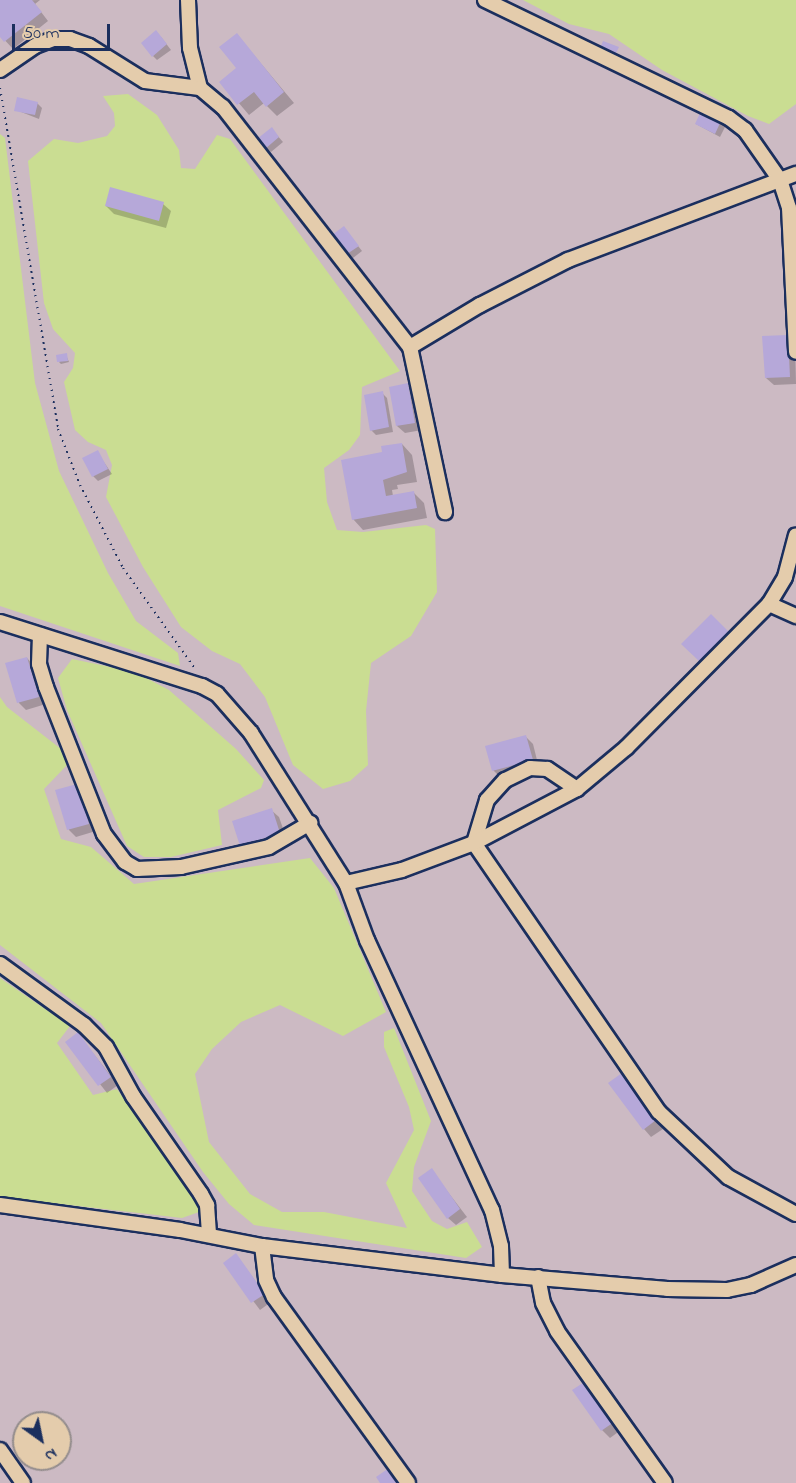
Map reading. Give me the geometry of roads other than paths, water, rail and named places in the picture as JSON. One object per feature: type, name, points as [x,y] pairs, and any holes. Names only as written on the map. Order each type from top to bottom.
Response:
[{"type":"lane","points":[[188,0],[190,48],[200,88]]},
{"type":"lane","points":[[485,0],[729,117],[756,144],[780,180],[789,208],[796,352]]},
{"type":"lane","points":[[0,70],[35,46],[53,39],[70,39],[89,46],[145,81],[200,88],[224,107],[410,347],[445,512]]},
{"type":"lane","points":[[410,347],[480,305],[568,260],[796,174]]},
{"type":"lane","points":[[346,883],[402,870],[474,843],[577,789],[626,748],[769,604],[785,577],[796,535]]},
{"type":"lane","points":[[769,604],[796,616]]},
{"type":"lane","points":[[0,622],[202,686],[217,694],[251,734],[310,823],[346,883],[367,940],[492,1210],[501,1246],[501,1275]]},
{"type":"lane","points":[[40,635],[39,664],[46,687],[104,834],[124,862],[137,869],[181,867],[269,847],[310,823]]},
{"type":"lane","points":[[577,789],[547,770],[530,768],[505,780],[487,800],[474,843],[489,870],[666,1120],[728,1177],[796,1214]]},
{"type":"lane","points":[[0,964],[84,1025],[106,1047],[133,1096],[201,1194],[207,1205],[209,1235]]},
{"type":"lane","points":[[0,1205],[209,1235],[262,1246],[501,1275],[667,1289],[727,1290],[751,1285],[796,1265]]},
{"type":"lane","points":[[262,1246],[266,1280],[274,1297],[408,1483]]},
{"type":"lane","points":[[538,1277],[543,1303],[557,1331],[665,1483]]},
{"type":"lane","points":[[0,1450],[23,1483]]}]
